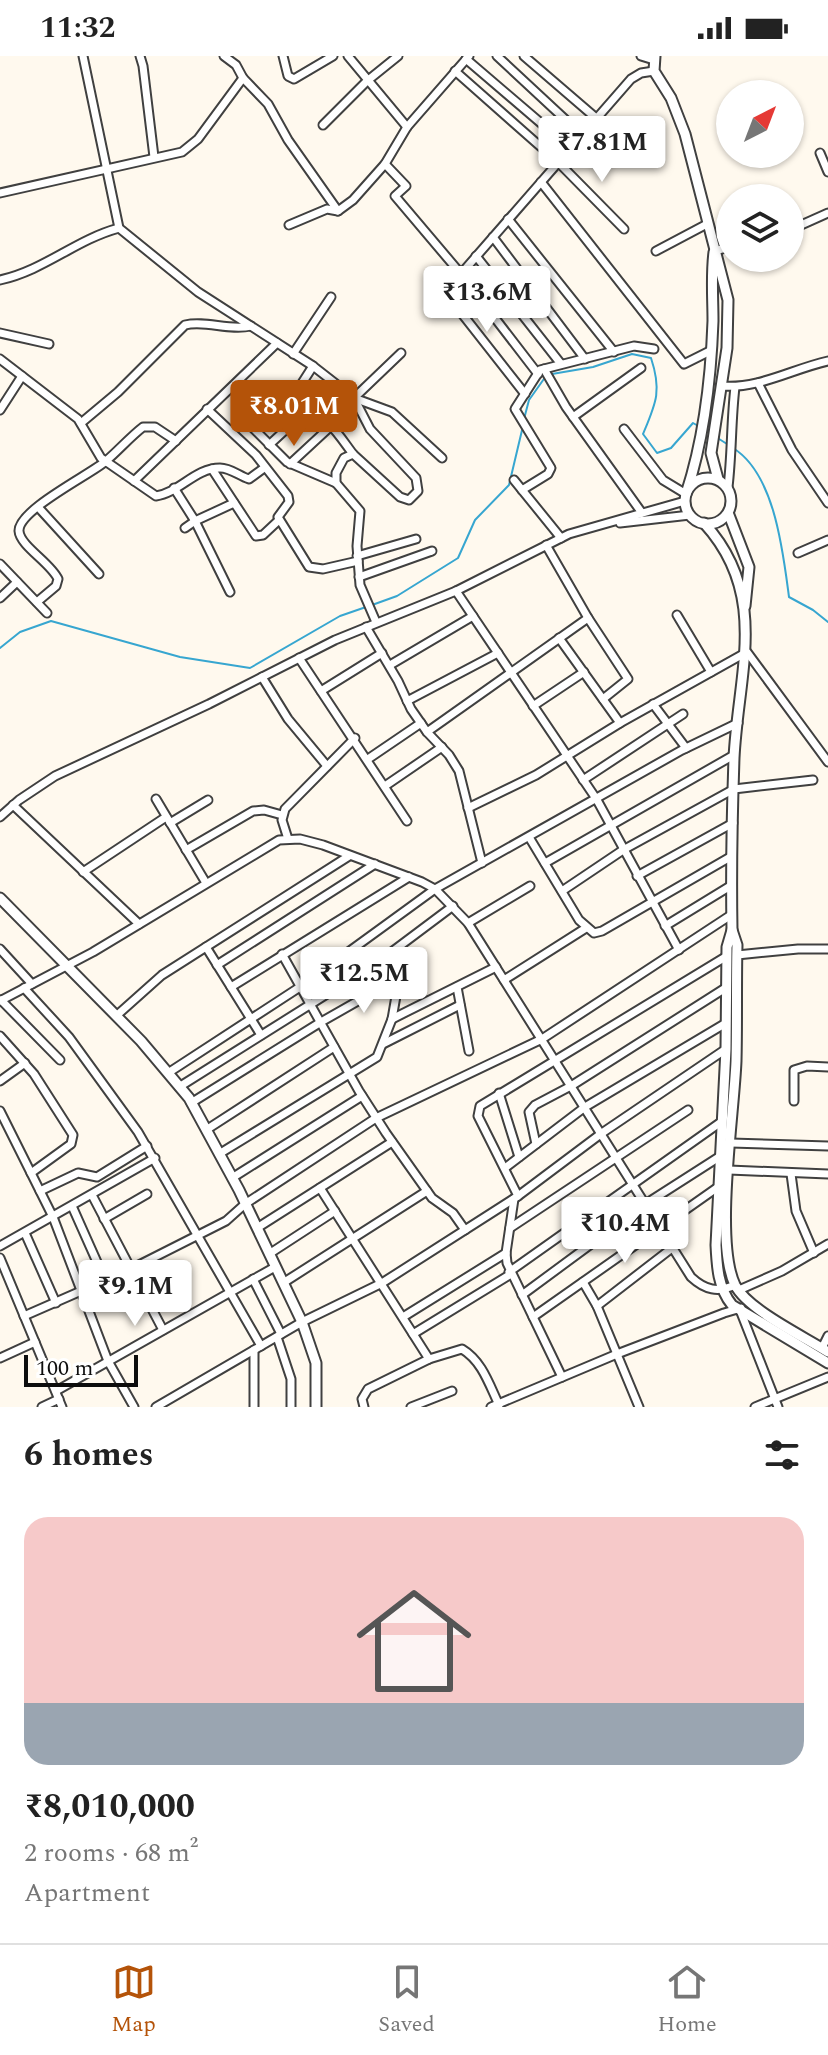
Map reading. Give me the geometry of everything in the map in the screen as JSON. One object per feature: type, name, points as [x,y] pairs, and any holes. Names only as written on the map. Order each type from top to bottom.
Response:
[{"type":"street","points":[[83,56],[119,228],[176,276],[313,366],[354,398],[392,412],[442,458]]},
{"type":"street","points":[[140,56],[154,157]]},
{"type":"street","points":[[224,56],[236,65],[243,78],[268,104],[288,140],[338,211]]},
{"type":"street","points":[[283,56],[288,76],[294,79],[333,56]]},
{"type":"street","points":[[348,56],[407,127]]},
{"type":"street","points":[[323,125],[367,81],[398,56]]},
{"type":"street","points":[[497,56],[582,135]]},
{"type":"street","points":[[524,56],[596,118]]},
{"type":"street","points":[[641,56],[654,62],[685,134],[714,251],[723,273],[728,300],[727,348],[711,453],[718,479],[728,487]]},
{"type":"street","points":[[289,225],[327,209],[338,211],[353,200],[385,164],[407,127],[468,58],[570,148]]},
{"type":"street","points":[[433,306],[631,79],[654,62]]},
{"type":"street","points":[[455,71],[558,162],[624,229]]},
{"type":"street","points":[[0,193],[108,166],[182,152],[191,147],[243,78]]},
{"type":"street","points":[[820,153],[828,172]]},
{"type":"street","points":[[385,164],[406,186],[395,196],[541,372],[642,513]]},
{"type":"street","points":[[541,182],[684,364],[710,351]]},
{"type":"street","points":[[804,224],[828,213]]},
{"type":"street","points":[[508,219],[614,352]]},
{"type":"street","points":[[656,251],[707,224]]},
{"type":"street","points":[[0,280],[32,271],[91,236],[119,228]]},
{"type":"street","points":[[493,237],[585,359]]},
{"type":"street","points":[[690,515],[686,497],[699,454],[704,417],[714,251]]},
{"type":"street","points":[[476,256],[561,364]]},
{"type":"street","points":[[445,292],[525,394]]},
{"type":"street","points":[[293,354],[331,297]]},
{"type":"street","points":[[81,423],[118,392],[185,325],[251,326]]},
{"type":"street","points":[[0,333],[49,344]]},
{"type":"street","points":[[134,481],[277,343]]},
{"type":"street","points":[[522,490],[548,474],[551,468],[515,409],[541,372],[634,346],[654,349]]},
{"type":"street","points":[[354,398],[401,353]]},
{"type":"street","points":[[0,359],[81,423],[95,450],[106,461],[156,496],[212,469],[230,469],[249,479],[264,468]]},
{"type":"street","points":[[722,386],[758,383],[828,361]]},
{"type":"street","points":[[303,411],[297,391],[313,366]]},
{"type":"street","points":[[573,417],[641,368]]},
{"type":"street","points":[[0,410],[22,376]]},
{"type":"street","points":[[758,383],[792,450],[828,503]]},
{"type":"street","points":[[735,387],[730,422],[729,515],[749,567],[744,610],[747,652],[734,755],[731,915],[737,945],[727,987],[717,1269],[723,1291],[732,1305],[828,1363]]},
{"type":"street","points":[[269,445],[303,411],[317,413],[353,454],[400,497],[409,500],[418,491],[416,478],[370,429],[354,398]]},
{"type":"street","points":[[207,409],[252,450],[289,499],[279,513],[279,520],[312,569],[416,539]]},
{"type":"street","points":[[247,422],[290,464],[336,483],[360,511],[360,581],[376,622]]},
{"type":"street","points":[[37,602],[56,586],[58,579],[22,539],[19,532],[22,522],[63,487],[106,461],[146,426],[155,427],[176,441]]},
{"type":"street","points":[[290,464],[331,426]]},
{"type":"street","points":[[624,429],[663,480],[686,497]]},
{"type":"street","points":[[336,483],[336,473],[344,458],[353,454]]},
{"type":"street","points":[[212,469],[256,536],[263,535],[279,520]]},
{"type":"street","points":[[0,817],[55,776],[83,761],[299,658],[376,622],[456,591],[561,538],[686,497],[695,484],[718,479]]},
{"type":"street","points":[[514,480],[561,538]]},
{"type":"street","points":[[174,488],[195,521],[230,592]]},
{"type":"street","points":[[185,528],[234,503]]},
{"type":"street","points":[[38,507],[99,574]]},
{"type":"street","points":[[600,525],[690,515],[704,523],[730,558],[744,610]]},
{"type":"street","points":[[704,523],[729,515]]},
{"type":"street","points":[[798,553],[828,540]]},
{"type":"street","points":[[546,545],[628,679],[603,699]]},
{"type":"street","points":[[360,581],[432,551]]},
{"type":"street","points":[[0,564],[47,613]]},
{"type":"street","points":[[0,598],[17,582]]},
{"type":"street","points":[[456,591],[597,800],[679,950]]},
{"type":"street","points":[[677,615],[711,672]]},
{"type":"street","points":[[390,665],[473,616]]},
{"type":"street","points":[[427,732],[588,618]]},
{"type":"street","points":[[366,627],[421,723],[459,771],[482,863]]},
{"type":"street","points":[[559,638],[620,723]]},
{"type":"street","points":[[468,808],[521,783],[747,652]]},
{"type":"street","points":[[747,652],[828,762]]},
{"type":"street","points":[[321,691],[382,653]]},
{"type":"street","points":[[407,701],[498,653]]},
{"type":"street","points":[[299,658],[355,738],[407,821]]},
{"type":"street","points":[[533,706],[584,672]]},
{"type":"street","points":[[262,677],[288,719],[327,766]]},
{"type":"street","points":[[653,704],[686,748]]},
{"type":"street","points":[[583,780],[683,714]]},
{"type":"street","points":[[368,759],[421,723]]},
{"type":"street","points":[[168,1073],[300,986],[435,889],[686,748],[738,723]]},
{"type":"street","points":[[288,839],[282,815],[291,802],[355,738]]},
{"type":"street","points":[[385,786],[442,747]]},
{"type":"street","points":[[545,863],[734,755]]},
{"type":"street","points":[[562,891],[623,850],[734,789],[813,780]]},
{"type":"street","points":[[156,799],[206,883]]},
{"type":"street","points":[[83,872],[168,820],[208,800]]},
{"type":"street","points":[[13,805],[139,924]]},
{"type":"street","points":[[186,850],[253,811],[264,810],[282,815]]},
{"type":"street","points":[[637,876],[733,823]]},
{"type":"street","points":[[529,837],[586,928],[597,933],[732,856]]},
{"type":"street","points":[[60,1060],[0,1001],[139,924],[269,845],[288,839],[323,845],[435,889],[468,923],[602,1133],[644,1205],[698,1283],[712,1290],[737,1288],[782,1271],[828,1244]]},
{"type":"street","points":[[116,1016],[162,975],[349,856]]},
{"type":"street","points":[[217,965],[375,864]]},
{"type":"street","points":[[231,987],[409,877]]},
{"type":"street","points":[[665,926],[732,885]]},
{"type":"street","points":[[468,923],[530,886]]},
{"type":"street","points":[[0,898],[116,1016],[191,1103],[232,1178],[302,1322],[316,1363],[316,1407]]},
{"type":"street","points":[[179,1087],[381,960],[453,906]]},
{"type":"street","points":[[24,1316],[129,1270],[226,1221],[245,1204],[376,1118],[542,1039],[731,915]]},
{"type":"street","points":[[504,980],[586,928]]},
{"type":"street","points":[[206,947],[261,1035]]},
{"type":"street","points":[[0,949],[69,1037],[147,1146],[229,1291],[258,1348],[254,1407]]},
{"type":"street","points":[[562,1377],[510,1273],[506,1253],[516,1197],[478,1111],[484,1102],[732,956],[828,949]]},
{"type":"street","points":[[282,954],[376,1118],[427,1191],[436,1202],[453,1213],[465,1230]]},
{"type":"street","points":[[732,956],[736,1061],[726,1248],[737,1288],[749,1301],[825,1350],[828,1336]]},
{"type":"street","points":[[219,1154],[372,1062],[383,1044],[396,996],[393,981],[381,960]]},
{"type":"street","points":[[392,1019],[496,967]]},
{"type":"street","points":[[191,1103],[393,981]]},
{"type":"street","points":[[457,987],[469,1051]]},
{"type":"street","points":[[536,1144],[529,1119],[532,1108],[727,987]]},
{"type":"street","points":[[383,1044],[460,1005]]},
{"type":"street","points":[[505,1168],[585,1107],[726,1023]]},
{"type":"street","points":[[0,1036],[25,1063],[74,1139],[31,1173]]},
{"type":"street","points":[[206,1130],[334,1047]]},
{"type":"street","points":[[156,1407],[302,1322],[382,1283],[516,1197],[602,1133],[726,1049]]},
{"type":"street","points":[[0,1081],[25,1063]]},
{"type":"street","points":[[794,1101],[794,1070],[807,1066],[828,1067]]},
{"type":"street","points":[[499,1093],[519,1157]]},
{"type":"street","points":[[232,1178],[362,1096]]},
{"type":"street","points":[[510,1228],[688,1110]]},
{"type":"street","points":[[0,1111],[53,1217],[108,1361],[134,1407]]},
{"type":"street","points":[[413,1334],[510,1273],[721,1122]]},
{"type":"street","points":[[257,1228],[392,1142]]},
{"type":"street","points":[[731,1143],[828,1146]]},
{"type":"street","points":[[40,1191],[78,1173],[97,1177],[147,1146]]},
{"type":"street","points":[[522,1295],[644,1205],[719,1157]]},
{"type":"street","points":[[0,1246],[155,1158]]},
{"type":"street","points":[[729,1170],[828,1174]]},
{"type":"street","points":[[791,1174],[796,1211],[814,1253]]},
{"type":"street","points":[[533,1317],[718,1187]]},
{"type":"street","points":[[320,1188],[429,1359]]},
{"type":"street","points":[[283,1283],[427,1191]]},
{"type":"street","points":[[104,1219],[147,1194]]},
{"type":"street","points":[[92,1195],[163,1330]]},
{"type":"street","points":[[72,1206],[105,1280]]},
{"type":"street","points":[[269,1254],[335,1211]]},
{"type":"street","points":[[25,1233],[56,1303]]},
{"type":"street","points":[[597,1306],[672,1248]]},
{"type":"street","points":[[403,1317],[506,1253]]},
{"type":"street","points":[[0,1258],[59,1399]]},
{"type":"street","points":[[42,1407],[59,1399],[108,1361],[275,1267]]},
{"type":"street","points":[[253,1279],[279,1336],[291,1379],[291,1407]]},
{"type":"street","points":[[583,1282],[597,1306],[639,1407]]},
{"type":"street","points":[[364,1407],[362,1399],[368,1389],[429,1359],[456,1350],[466,1352],[481,1367],[496,1406],[617,1354],[724,1313],[740,1310],[749,1301]]},
{"type":"street","points":[[740,1310],[776,1403]]},
{"type":"street","points":[[0,1358],[35,1342]]},
{"type":"street","points":[[755,1407],[776,1403],[828,1377]]},
{"type":"street","points":[[411,1407],[452,1391]]},
{"type":"waterway","points":[[552,374],[593,367],[632,354],[651,358],[657,388],[643,434],[657,453],[671,448],[693,423],[700,427]]},
{"type":"waterway","points":[[524,419],[529,400],[546,376]]},
{"type":"waterway","points":[[372,605],[397,596],[458,558],[475,520],[509,485],[523,426]]},
{"type":"waterway","points":[[716,437],[727,444]]},
{"type":"waterway","points":[[733,448],[759,476],[768,495],[780,537],[789,597],[828,622]]},
{"type":"waterway","points":[[0,648],[20,632],[51,621],[180,657],[250,668],[340,616],[366,607]]}]
